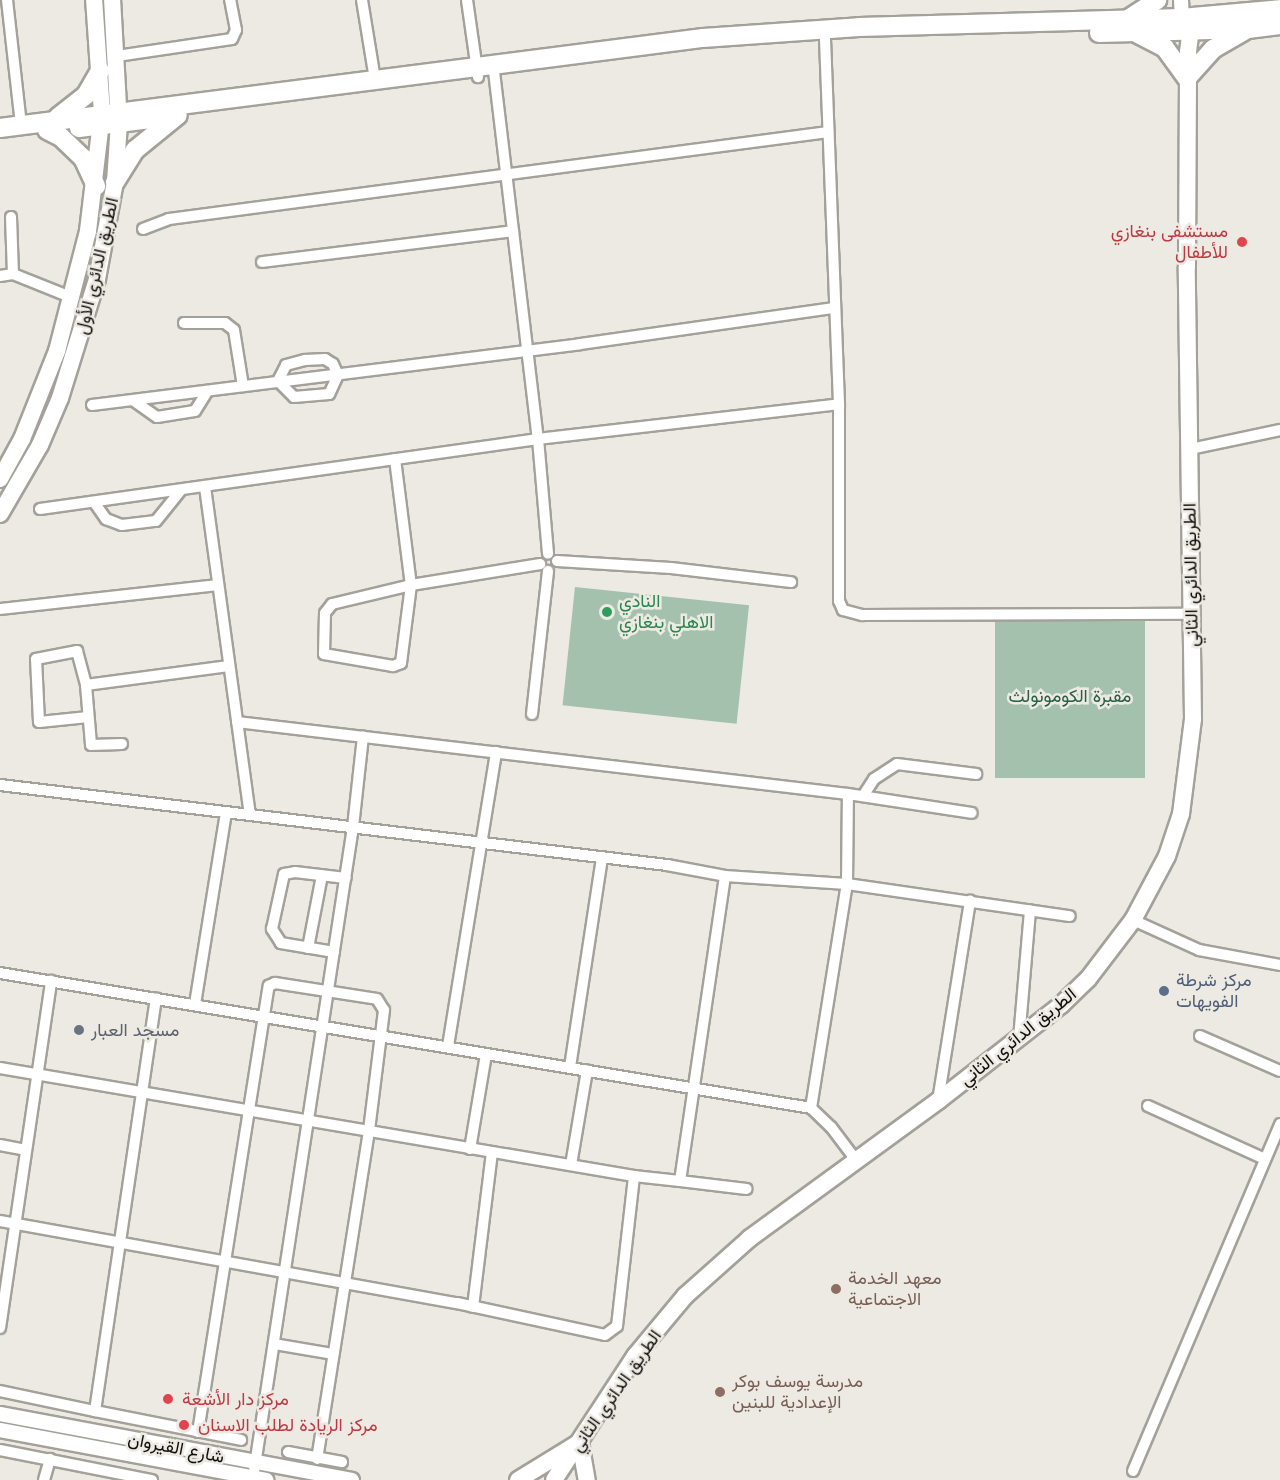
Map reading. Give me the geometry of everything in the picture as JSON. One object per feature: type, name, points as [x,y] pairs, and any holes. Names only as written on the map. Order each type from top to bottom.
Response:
[{"type":"highway","points":[[1129,26],[1156,0]]},
{"type":"highway","points":[[1216,0],[1272,10]]},
{"type":"highway","points":[[0,136],[49,126],[375,79],[692,49],[825,39],[1129,26],[1187,16],[1272,10]]},
{"type":"highway","points":[[1187,16],[1248,29],[1280,25]]},
{"type":"highway","points":[[111,118],[178,115],[485,70],[777,32],[1129,26],[1165,48],[1187,78],[1214,49],[1248,29]]},
{"type":"highway","points":[[0,128],[21,125],[49,126],[81,101],[100,71]]},
{"type":"highway","points":[[115,182],[141,144],[178,115]]},
{"type":"highway","points":[[49,126],[83,158],[96,186]]},
{"type":"main road","name":"الطريق الدائري الأول","points":[[0,514],[40,445],[77,350],[97,279],[115,182],[111,118],[100,71],[94,0]]},
{"type":"main road","name":"الطريق الدائري الأول","points":[[0,479],[41,394],[73,298],[111,118],[117,56],[112,0]]},
{"type":"main road","name":"الطريق الدائري الثاني","points":[[554,1480],[635,1356],[686,1296],[750,1238],[1019,1039],[1088,979],[1133,920],[1167,856],[1181,814],[1193,719],[1187,16]]},
{"type":"main road","name":"شارع القيروان","points":[[0,1414],[258,1474]]},
{"type":"main road","name":"شارع القيروان","points":[[0,1430],[258,1474],[352,1480]]},
{"type":"main road","points":[[518,1480],[545,1467],[580,1442],[587,1480]]},
{"type":"street","points":[[7,0],[21,125]]},
{"type":"street","points":[[117,56],[232,39],[236,30],[230,0]]},
{"type":"street","points":[[362,0],[375,79]]},
{"type":"street","points":[[467,0],[485,70],[507,176],[552,558],[544,567],[532,714]]},
{"type":"street","points":[[825,39],[839,404],[839,601],[850,614],[1191,614]]},
{"type":"street","points":[[143,229],[169,219],[828,132]]},
{"type":"street","points":[[11,217],[12,274]]},
{"type":"street","points":[[262,262],[513,231]]},
{"type":"street","points":[[0,276],[12,274],[73,298]]},
{"type":"street","points":[[92,405],[338,375],[834,308]]},
{"type":"street","points":[[184,323],[225,323],[234,330],[243,386]]},
{"type":"street","points":[[278,381],[286,365],[305,360],[328,360],[338,375]]},
{"type":"street","points":[[278,381],[294,397],[316,397],[332,391],[338,375]]},
{"type":"street","points":[[134,401],[157,417],[195,411],[207,392]]},
{"type":"street","points":[[40,509],[180,491],[538,438],[839,404]]},
{"type":"street","points":[[1190,449],[1280,430]]},
{"type":"street","points":[[395,459],[411,585],[399,665],[324,654],[325,613],[330,606],[411,585],[544,567]]},
{"type":"street","points":[[205,487],[250,815]]},
{"type":"street","points":[[94,502],[106,519],[122,525],[156,520],[180,491]]},
{"type":"street","points":[[552,558],[671,568],[791,582]]},
{"type":"street","points":[[0,609],[218,585]]},
{"type":"street","points":[[88,717],[39,722],[35,661],[76,650],[86,686],[92,746],[122,744]]},
{"type":"street","points":[[86,686],[229,666]]},
{"type":"street","points":[[237,722],[848,794],[972,813]]},
{"type":"street","points":[[258,1474],[274,1344],[353,827],[363,737]]},
{"type":"street","points":[[448,1046],[496,752]]},
{"type":"street","points":[[862,796],[874,779],[897,764],[976,774]]},
{"type":"street","points":[[0,785],[482,842],[725,876],[847,884],[1070,916]]},
{"type":"street","points":[[811,1108],[847,884],[848,794]]},
{"type":"street","points":[[195,1004],[226,812]]},
{"type":"street","points":[[570,1067],[602,858]]},
{"type":"street","points":[[334,952],[280,943],[274,938],[281,881],[289,872],[345,878]]},
{"type":"street","points":[[308,948],[322,875]]},
{"type":"street","points":[[680,1180],[725,876]]},
{"type":"street","points":[[938,1101],[970,901]]},
{"type":"street","points":[[1019,1039],[1030,910]]},
{"type":"street","points":[[1133,920],[1199,950],[1280,965]]},
{"type":"street","points":[[0,973],[811,1108],[831,1127],[856,1160]]},
{"type":"street","points":[[0,1328],[2,1297],[17,1224],[51,981]]},
{"type":"street","points":[[198,1432],[267,990],[272,984],[381,1001],[381,1037],[369,1131],[317,1458]]},
{"type":"street","points":[[95,1411],[156,998]]},
{"type":"street","points":[[1200,1036],[1280,1071]]},
{"type":"street","points":[[470,1149],[486,1053]]},
{"type":"street","points":[[0,1068],[634,1176],[747,1189]]},
{"type":"street","points":[[571,1165],[587,1070]]},
{"type":"street","points":[[1148,1106],[1266,1160]]},
{"type":"street","points":[[1133,1472],[1280,1124]]},
{"type":"street","points":[[0,1145],[26,1150]]},
{"type":"street","points":[[473,1307],[492,1152]]},
{"type":"street","points":[[0,1221],[120,1244],[285,1271],[344,1285],[473,1307],[605,1335],[612,1333],[617,1326],[634,1176]]},
{"type":"street","points":[[274,1344],[333,1354]]},
{"type":"street","points":[[0,1391],[241,1440]]},
{"type":"street","points":[[0,1450],[50,1458],[124,1477],[152,1480]]},
{"type":"street","points":[[288,1452],[342,1462]]},
{"type":"street","points":[[44,1480],[50,1458]]},
{"type":"green space","points":[[575,587],[749,605],[737,724],[563,705]]},
{"type":"green space","name":"مقبرة الكومونولث","points":[[995,614],[1145,614],[1145,778],[995,778]]},
{"type":"place","name":"مستشفى بنغازي للأطفال","points":[[1242,242]]},
{"type":"place","name":"النادي الاهلي بنغازي","points":[[607,612]]},
{"type":"place","name":"مركز شرطة الفويهات","points":[[1164,991]]},
{"type":"place","name":"مسجد العبار","points":[[79,1030]]},
{"type":"place","name":"معهد الخدمة الاجتماعية","points":[[836,1289]]},
{"type":"place","name":"مدرسة يوسف بوكر الإعدادية للبنين","points":[[720,1392]]},
{"type":"place","name":"مركز دار الأشعة","points":[[168,1399]]},
{"type":"place","name":"مركز الريادة لطلب الاسنان","points":[[184,1425]]}]
